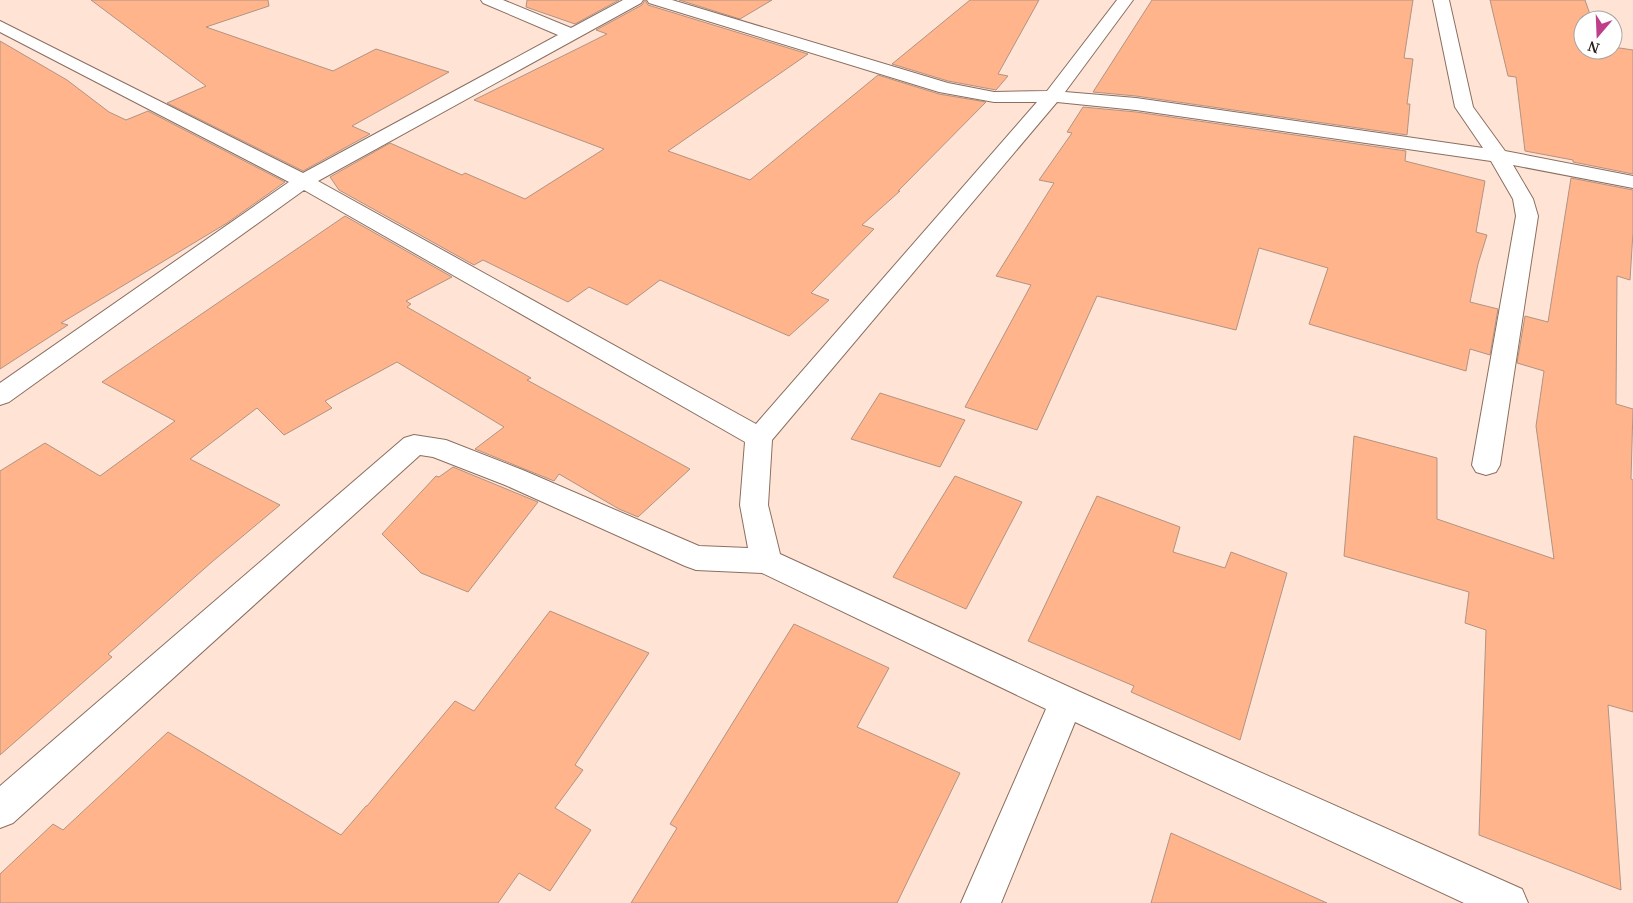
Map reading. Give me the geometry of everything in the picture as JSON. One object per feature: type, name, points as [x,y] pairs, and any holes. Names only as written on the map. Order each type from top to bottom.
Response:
[{"type":"street","points":[[489,0],[570,34]]},
{"type":"street","points":[[0,396],[303,181],[635,0]]},
{"type":"street","points":[[655,0],[945,88],[994,97],[1052,96],[1136,104],[1498,156],[1633,182]]},
{"type":"street","points":[[766,561],[754,505],[759,438],[1052,96],[1125,0]]},
{"type":"street","points":[[1441,0],[1464,107],[1498,156],[1523,199],[1527,216],[1486,466]]},
{"type":"street","points":[[0,26],[303,181],[759,438]]},
{"type":"street","points":[[0,810],[414,445],[436,447],[515,478],[696,558],[766,561],[1066,702],[1508,903]]},
{"type":"street","points":[[981,903],[1066,702]]},
{"type":"building","points":[[91,0],[268,0],[269,6],[206,27],[333,71],[376,49],[449,72],[352,126],[370,134],[303,171],[167,103],[206,86]]},
{"type":"building","points":[[527,0],[619,0],[575,24],[526,7]]},
{"type":"building","points":[[645,0],[648,5],[808,54],[668,151],[750,180],[878,75],[939,94],[986,102],[898,191],[900,191],[862,225],[874,229],[811,293],[829,300],[789,336],[660,280],[627,305],[589,287],[568,302],[483,260],[474,265],[339,190],[330,177],[390,143],[462,175],[465,173],[525,199],[604,149],[474,100],[607,34],[596,30],[642,5]]},
{"type":"building","points":[[679,0],[772,0],[740,19]]},
{"type":"building","points":[[970,0],[1039,0],[998,74],[1008,76],[996,90],[948,81],[892,64]]},
{"type":"building","points":[[1152,0],[1413,0],[1404,58],[1413,59],[1407,104],[1410,104],[1407,135],[1136,96],[1093,92]]},
{"type":"building","points":[[1490,0],[1585,0],[1588,10],[1573,10],[1573,60],[1623,60],[1623,48],[1633,50],[1633,174],[1525,151],[1516,77],[1508,76]]},
{"type":"building","points":[[0,41],[67,80],[109,112],[126,120],[148,111],[285,182],[227,223],[61,323],[68,325],[0,369]]},
{"type":"building","points":[[1083,107],[1136,112],[1406,151],[1405,161],[1485,181],[1476,232],[1487,235],[1478,264],[1470,302],[1498,309],[1490,355],[1470,349],[1466,371],[1309,324],[1328,268],[1259,248],[1236,330],[1097,296],[1037,430],[965,407],[1031,285],[996,276],[1054,183],[1039,180],[1072,133],[1067,132]]},
{"type":"building","points":[[1571,178],[1633,190],[1630,280],[1617,276],[1616,404],[1633,409],[1631,479],[1633,480],[1633,712],[1608,705],[1621,890],[1479,835],[1486,630],[1465,623],[1469,592],[1344,556],[1354,436],[1437,458],[1437,519],[1554,559],[1536,426],[1544,371],[1517,363],[1525,316],[1548,322]]},
{"type":"building","points":[[345,216],[452,277],[406,301],[411,304],[407,307],[531,378],[527,380],[690,469],[638,517],[619,509],[559,474],[554,481],[475,449],[504,427],[397,362],[325,401],[332,408],[284,435],[257,408],[190,459],[280,505],[213,561],[108,654],[112,657],[0,755],[0,471],[45,443],[100,476],[175,421],[102,382]]},
{"type":"building","points":[[880,393],[965,420],[940,467],[851,439]]},
{"type":"building","points":[[453,467],[538,502],[468,592],[421,573],[382,534],[436,476],[439,477]]},
{"type":"building","points":[[955,476],[1022,502],[966,609],[893,577]]},
{"type":"building","points":[[1097,496],[1180,527],[1173,552],[1225,568],[1231,552],[1287,573],[1240,740],[1131,692],[1134,686],[1028,641]]},
{"type":"building","points":[[550,611],[649,653],[575,765],[583,770],[555,808],[591,830],[550,891],[519,873],[498,903],[0,903],[0,874],[53,824],[63,830],[168,732],[341,835],[455,701],[474,711]]},
{"type":"building","points":[[794,624],[889,668],[857,727],[960,773],[897,903],[631,903],[677,828],[670,824]]},
{"type":"building","points":[[1171,833],[1327,903],[1151,903]]}]
